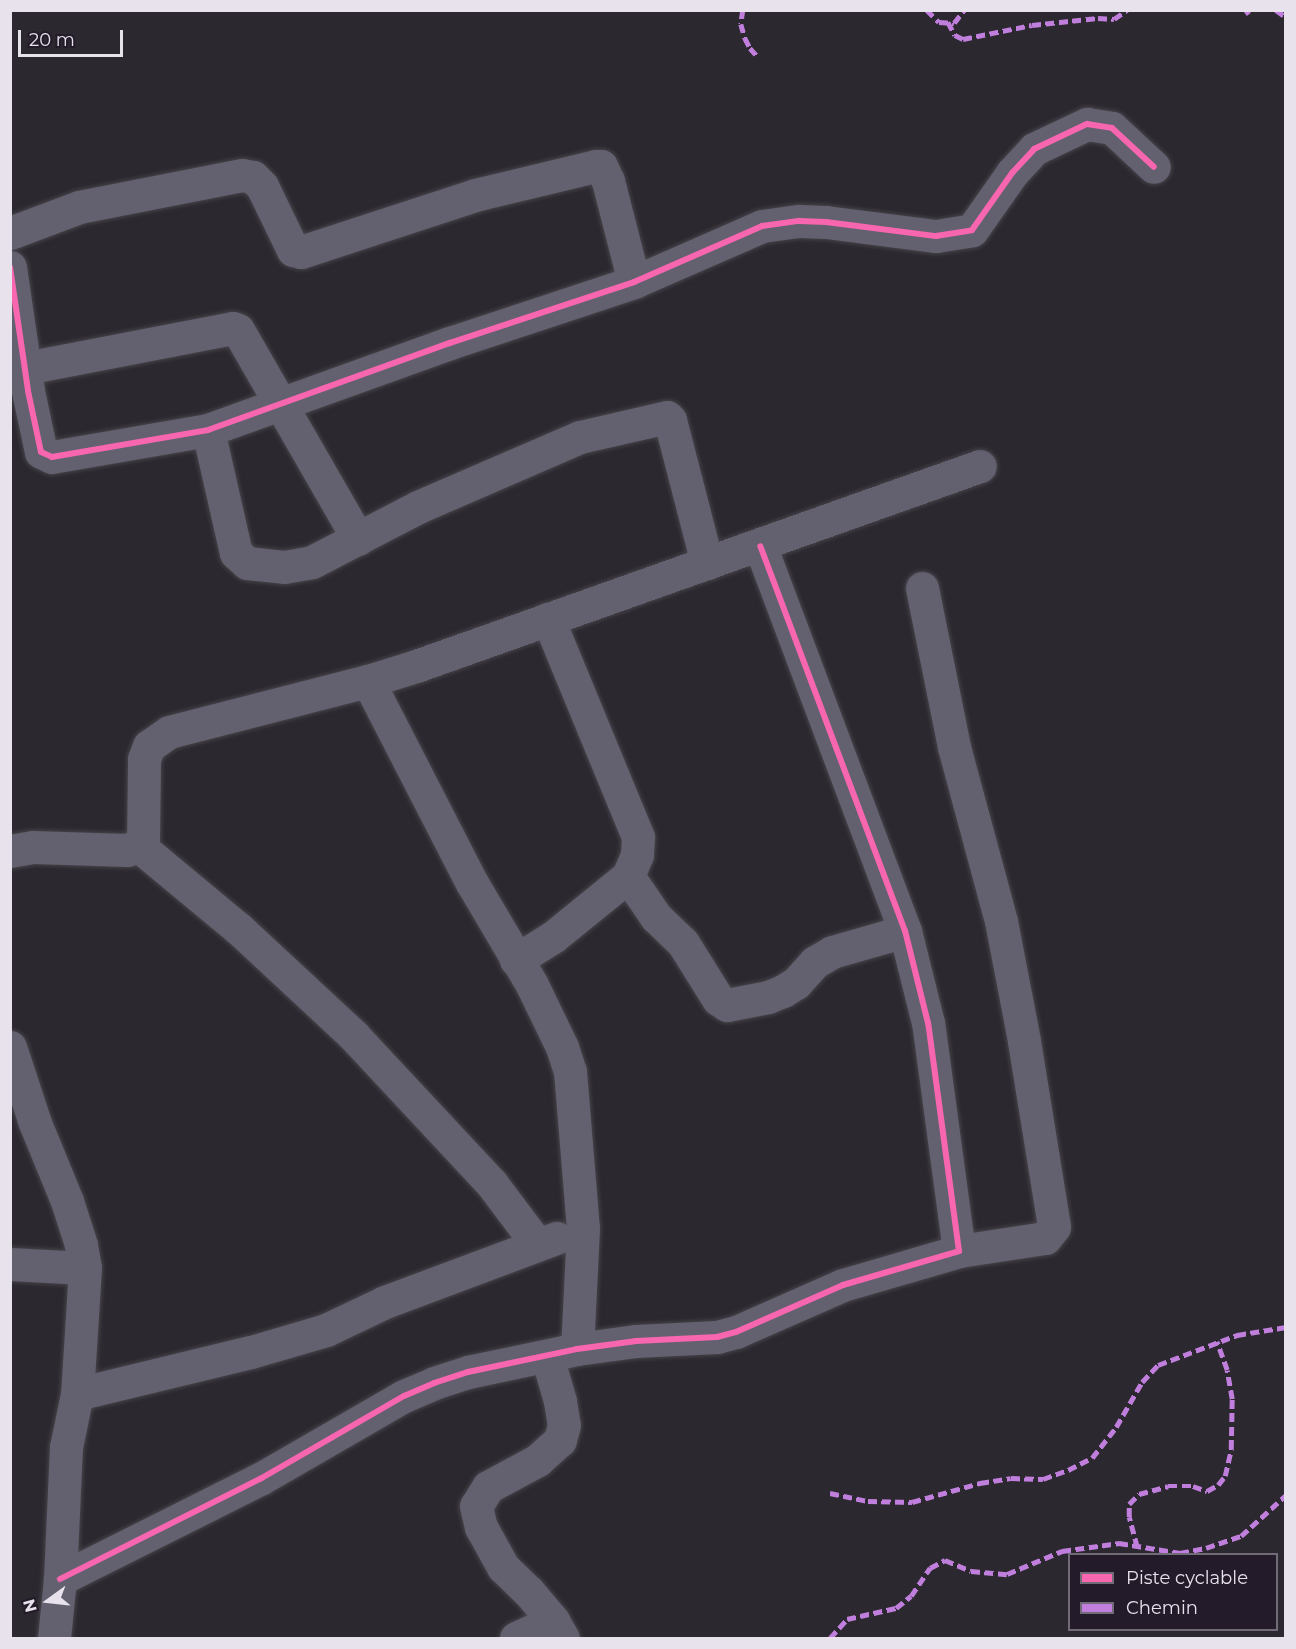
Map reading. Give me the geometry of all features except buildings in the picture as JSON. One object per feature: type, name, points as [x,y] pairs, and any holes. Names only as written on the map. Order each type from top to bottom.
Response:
[{"type":"street","points":[[10,267],[18,370],[41,452],[48,457],[208,430],[634,282],[762,226],[799,221],[826,222],[936,236],[972,230],[1012,173],[1035,149],[1087,124],[1112,128],[1154,167]]},
{"type":"street","points":[[10,233],[79,207],[242,176],[253,177],[262,186],[293,250],[302,252],[475,195],[601,166],[608,181],[634,282]]},
{"type":"street","points":[[18,370],[233,327],[238,330],[278,404],[358,539]]},
{"type":"street","points":[[208,430],[236,553],[242,560],[264,565],[298,567],[418,507],[580,437],[667,417],[670,420],[707,563]]},
{"type":"street","points":[[10,851],[33,847],[127,850],[139,846],[145,837],[144,759],[149,746],[158,737],[169,732],[368,681],[760,546],[980,466]]},
{"type":"street","points":[[760,546],[905,931],[928,1023],[959,1251]]},
{"type":"street","points":[[60,1579],[260,1479],[404,1396],[468,1372],[562,1352],[636,1341],[717,1336],[736,1332],[843,1285],[959,1251],[1045,1238],[1054,1227],[1024,1041],[1001,921],[954,747],[922,588]]},
{"type":"street","points":[[516,960],[554,937],[628,876],[637,855],[638,837],[548,619]]},
{"type":"street","points":[[368,681],[472,883],[548,1016],[570,1071],[583,1228],[562,1352],[560,1401],[564,1425],[560,1440],[538,1460],[488,1486],[476,1506],[481,1527],[503,1567],[529,1592],[558,1630],[516,1638]]},
{"type":"street","points":[[139,846],[239,929],[354,1036],[492,1184],[537,1244]]},
{"type":"street","points":[[628,876],[656,917],[683,943],[718,999],[727,1005],[768,997],[783,991],[796,982],[815,962],[832,952],[905,931]]},
{"type":"street","points":[[10,1047],[35,1123],[67,1201],[81,1245],[85,1268],[77,1394],[66,1447],[60,1579],[54,1638]]},
{"type":"street","points":[[77,1394],[251,1352],[326,1330],[385,1302],[583,1228]]},
{"type":"street","points":[[10,1264],[85,1268]]},
{"type":"marked path","points":[[743,10],[741,24],[745,38],[758,57]]},
{"type":"marked path","points":[[927,10],[939,22],[954,23],[964,10]]},
{"type":"marked path","points":[[948,22],[955,35],[963,39],[1032,25],[1098,18],[1114,19],[1127,10]]},
{"type":"marked path","points":[[1246,10],[1249,14]]},
{"type":"marked path","points":[[1276,10],[1286,17]]},
{"type":"marked path","points":[[830,1493],[868,1501],[912,1502],[980,1483],[1011,1478],[1043,1479],[1068,1470],[1092,1458],[1116,1427],[1142,1382],[1158,1365],[1237,1335],[1286,1327]]},
{"type":"marked path","points":[[1137,1547],[1129,1517],[1129,1504],[1139,1494],[1168,1486],[1193,1486],[1207,1491],[1218,1485],[1225,1476],[1231,1449],[1232,1399],[1227,1370],[1217,1342]]},
{"type":"marked path","points":[[830,1638],[847,1619],[896,1608],[911,1596],[930,1568],[945,1560],[971,1571],[1007,1574],[1062,1551],[1119,1543],[1180,1553],[1206,1548],[1241,1536],[1286,1495]]},
{"type":"cycle path","points":[[10,267],[28,391],[41,452],[52,457],[208,430],[450,343],[634,282],[762,226],[799,221],[826,222],[936,236],[972,230],[1012,173],[1034,149],[1087,124],[1112,128],[1154,167]]},
{"type":"cycle path","points":[[60,1579],[260,1479],[404,1396],[434,1383],[468,1372],[577,1349],[636,1341],[717,1337],[736,1332],[843,1285],[959,1251],[928,1023],[905,931],[760,546]]}]
